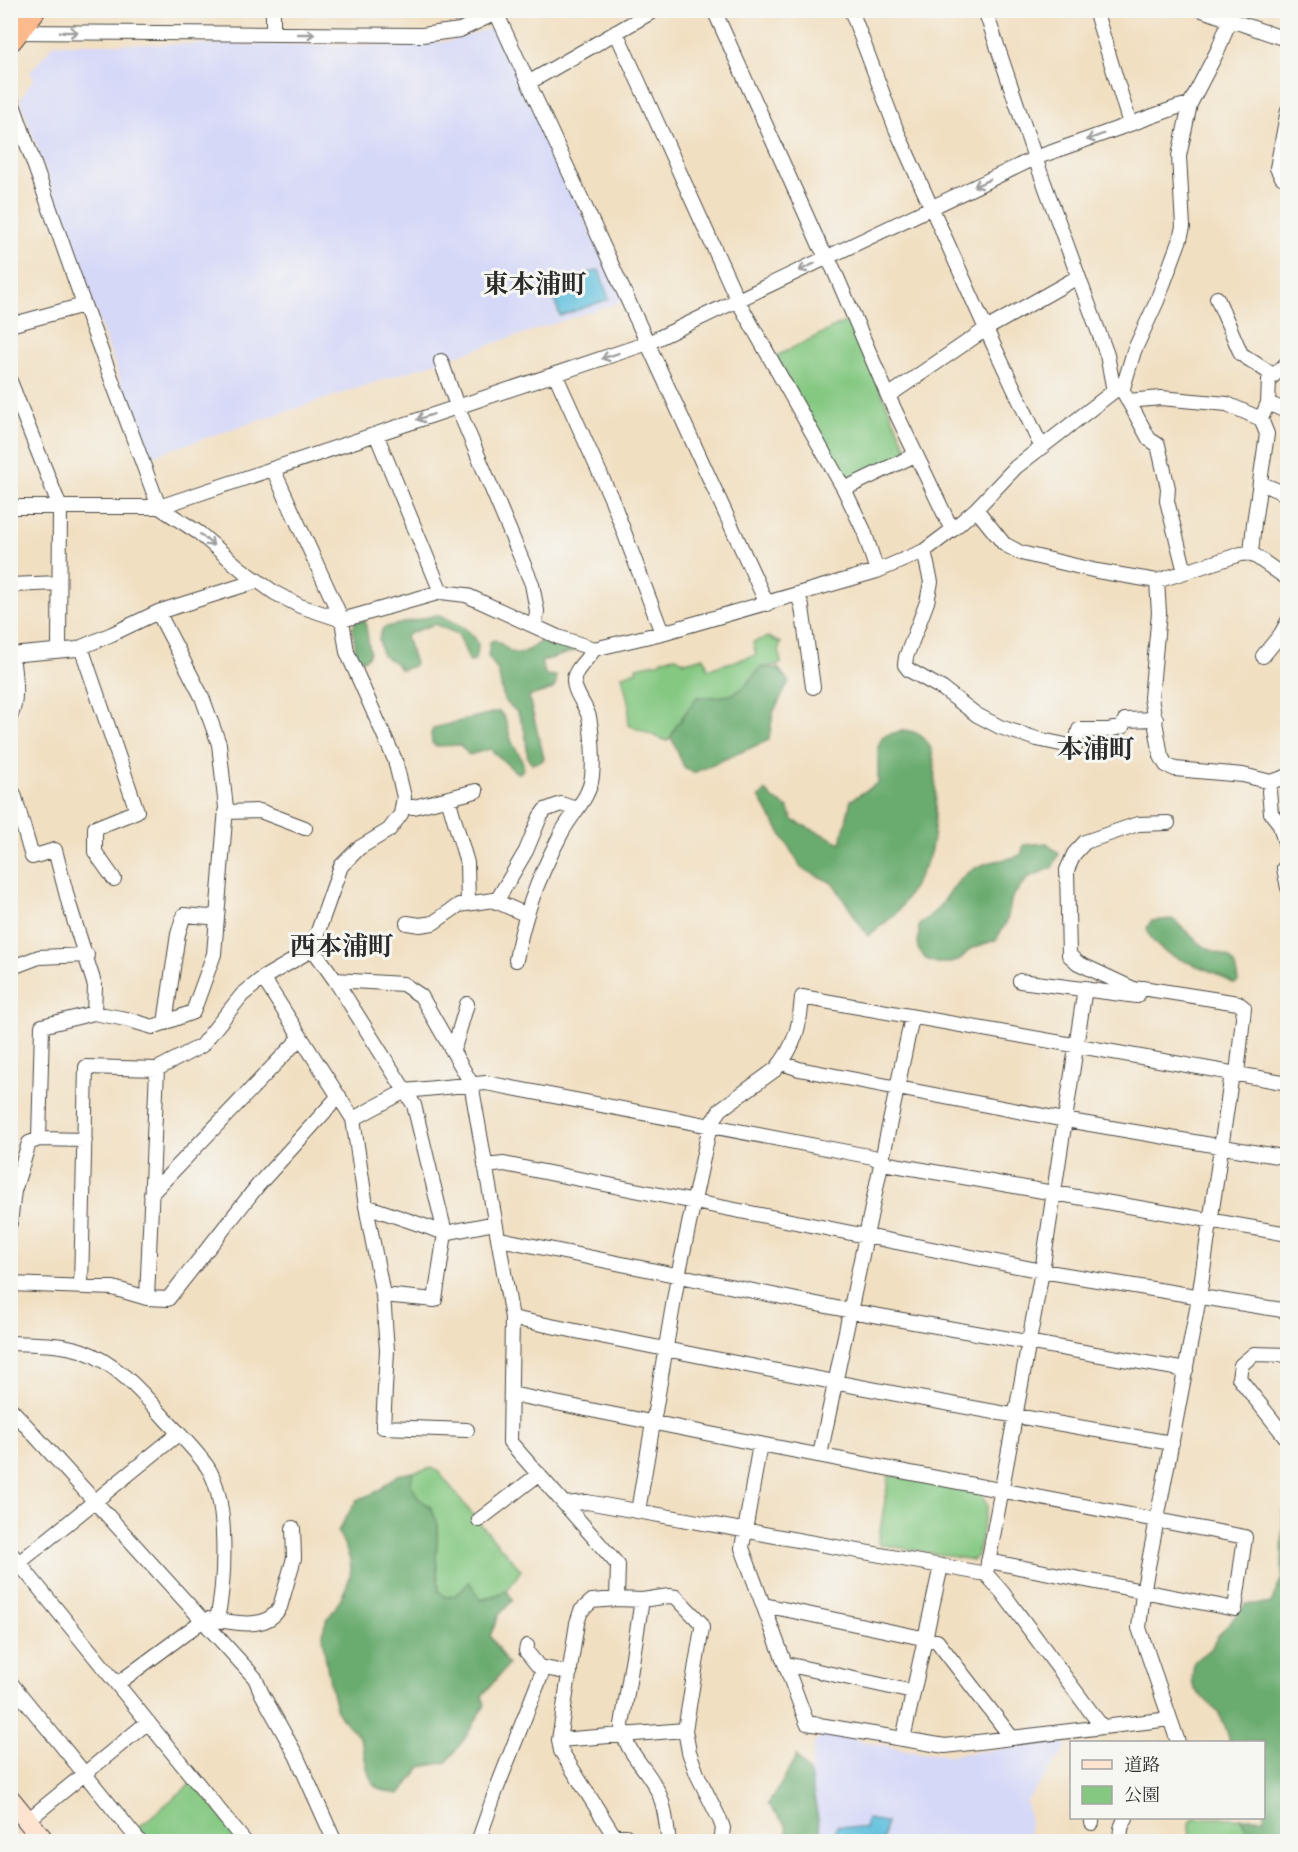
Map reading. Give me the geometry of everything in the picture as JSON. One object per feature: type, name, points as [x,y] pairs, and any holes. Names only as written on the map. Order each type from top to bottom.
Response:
[{"type":"highway","points":[[12,34],[32,10]]},
{"type":"street","points":[[273,10],[273,34]]},
{"type":"street","points":[[528,82],[655,10]]},
{"type":"street","points":[[714,10],[915,455],[952,530]]},
{"type":"street","points":[[851,10],[896,129],[1041,446]]},
{"type":"street","points":[[985,10],[1035,158],[1121,393],[1149,439],[1158,445],[1168,488],[1167,501],[1185,572]]},
{"type":"street","points":[[1202,10],[1232,16],[1287,40]]},
{"type":"street","points":[[1098,11],[1130,124]]},
{"type":"street","points":[[12,34],[422,35],[460,30],[498,12],[766,604]]},
{"type":"street","points":[[10,96],[159,507],[199,533],[275,593],[300,606],[342,620],[441,592],[466,595],[558,637],[594,649],[662,633],[877,572],[924,551],[976,509],[1016,467],[1041,446],[1121,393],[1134,351],[1157,301],[1183,227],[1179,156],[1190,105],[1232,16]]},
{"type":"street","points":[[616,32],[738,300],[844,489],[864,531],[877,572]]},
{"type":"street","points":[[10,507],[159,507],[648,343],[1035,158],[1178,106],[1190,105]]},
{"type":"street","points":[[1287,110],[1277,168],[1282,177],[1287,177]]},
{"type":"street","points":[[888,396],[986,329],[1078,277]]},
{"type":"street","points":[[1218,298],[1241,354],[1273,375]]},
{"type":"street","points":[[10,325],[84,305]]},
{"type":"street","points":[[441,361],[457,406],[532,584],[537,611],[535,626]]},
{"type":"street","points":[[1261,419],[1268,403],[1269,380],[1287,362]]},
{"type":"street","points":[[555,374],[612,500],[662,633]]},
{"type":"street","points":[[10,381],[60,507],[59,650]]},
{"type":"street","points":[[1121,393],[1227,404],[1261,419],[1267,434],[1251,553]]},
{"type":"street","points":[[1268,403],[1287,412]]},
{"type":"street","points":[[376,434],[441,592]]},
{"type":"street","points":[[844,489],[915,455]]},
{"type":"street","points":[[81,1286],[86,1067],[157,1068],[201,1046],[242,995],[263,978],[313,949],[341,866],[359,848],[389,830],[401,814],[404,797],[395,760],[347,652],[342,620],[273,469]]},
{"type":"street","points":[[1260,483],[1287,495]]},
{"type":"street","points":[[976,509],[1004,544],[1022,554],[1097,571],[1157,581],[1241,554],[1251,553],[1287,579]]},
{"type":"street","points":[[924,551],[931,582],[927,602],[906,657],[905,665],[909,670],[943,689],[977,715],[1000,727],[1037,739],[1075,747],[1079,730],[1108,730],[1122,727],[1125,720],[1156,719]]},
{"type":"street","points":[[10,717],[14,710],[15,687],[11,655],[81,647],[158,612],[257,581]]},
{"type":"street","points":[[1157,581],[1159,613],[1151,698],[1161,756],[1166,765],[1174,769],[1242,775],[1271,782],[1287,776]]},
{"type":"street","points":[[10,585],[59,583]]},
{"type":"street","points":[[798,595],[802,607],[813,687]]},
{"type":"street","points":[[39,1139],[42,1026],[94,1013],[153,1027],[193,1012],[214,954],[225,812],[219,744],[202,697],[158,612]]},
{"type":"street","points":[[1263,656],[1281,634],[1287,621]]},
{"type":"street","points":[[81,647],[124,767],[137,811],[95,828],[95,852],[114,879]]},
{"type":"street","points":[[516,960],[527,913],[560,834],[588,791],[592,777],[589,715],[574,680],[594,649]]},
{"type":"street","points":[[1271,782],[1269,791],[1271,813],[1279,823],[1287,852]]},
{"type":"street","points":[[402,807],[414,807],[476,791]]},
{"type":"street","points":[[10,795],[14,794],[32,857],[55,850],[69,904],[95,986],[94,1013]]},
{"type":"street","points":[[448,798],[467,863],[468,903]]},
{"type":"street","points":[[496,902],[526,851],[545,810],[561,804],[576,809]]},
{"type":"street","points":[[225,812],[260,811],[305,828]]},
{"type":"street","points":[[1140,992],[1078,963],[1069,955],[1067,870],[1074,854],[1085,842],[1138,824],[1168,823]]},
{"type":"street","points":[[1287,864],[1284,868],[1287,888]]},
{"type":"street","points":[[407,923],[420,925],[433,922],[445,916],[459,904],[494,900],[527,913]]},
{"type":"street","points":[[165,1023],[178,934],[184,915],[209,917],[217,914]]},
{"type":"street","points":[[313,949],[414,1105],[445,1233],[435,1300],[383,1295]]},
{"type":"street","points":[[10,968],[39,957],[87,955]]},
{"type":"street","points":[[263,978],[353,1119],[366,1206],[383,1295],[387,1350],[383,1427],[467,1430]]},
{"type":"street","points":[[335,980],[403,984],[421,996],[471,1083],[512,1318],[510,1442],[618,1565],[617,1599]]},
{"type":"street","points":[[1020,981],[1137,996],[1142,988],[1238,1003],[1244,1008],[1199,1298],[1143,1593],[1139,1628],[1177,1741]]},
{"type":"street","points":[[1085,988],[1042,1271],[987,1568],[1002,1592],[1102,1727]]},
{"type":"street","points":[[638,1511],[678,1276],[710,1125],[721,1109],[782,1063],[795,1039],[800,1020],[802,997],[1287,1083]]},
{"type":"street","points":[[450,1047],[455,1045],[467,1004]]},
{"type":"street","points":[[820,1455],[912,1017]]},
{"type":"street","points":[[151,1194],[300,1037]]},
{"type":"street","points":[[782,1063],[798,1069],[1065,1120],[1287,1158]]},
{"type":"street","points":[[147,1298],[157,1068]]},
{"type":"street","points":[[353,1119],[405,1091],[486,1083],[873,1157],[883,1163],[1287,1234]]},
{"type":"street","points":[[10,1284],[113,1288],[147,1298],[168,1299],[259,1184],[339,1096]]},
{"type":"street","points":[[10,1223],[14,1191],[29,1143],[39,1139],[85,1140]]},
{"type":"street","points":[[485,1166],[504,1164],[1042,1271],[1287,1311]]},
{"type":"street","points":[[366,1206],[445,1233],[495,1223]]},
{"type":"street","points":[[500,1239],[851,1311],[1186,1370]]},
{"type":"street","points":[[512,1318],[666,1350],[1014,1416],[1172,1443]]},
{"type":"street","points":[[10,1343],[63,1347],[80,1350],[94,1356],[136,1385],[208,1468],[218,1496],[221,1522],[223,1566],[217,1620]]},
{"type":"street","points":[[1287,1355],[1254,1354],[1240,1365],[1239,1378],[1287,1440]]},
{"type":"street","points":[[511,1394],[1245,1537],[1235,1609],[987,1568],[940,1566],[587,1502],[565,1504]]},
{"type":"street","points":[[10,1408],[255,1678],[297,1755],[335,1842]]},
{"type":"street","points":[[178,1434],[95,1502],[13,1562],[117,1684],[245,1842]]},
{"type":"street","points":[[760,1444],[742,1548],[807,1723],[945,1746],[1012,1738],[1079,1736],[1102,1727],[1170,1719]]},
{"type":"street","points":[[479,1520],[539,1474]]},
{"type":"street","points":[[117,1684],[202,1621],[265,1623],[276,1615],[294,1558],[293,1528]]},
{"type":"street","points":[[903,1739],[940,1566]]},
{"type":"street","points":[[632,1842],[626,1836],[617,1839],[561,1751],[559,1740],[580,1611],[591,1600],[642,1600],[669,1596],[676,1597],[701,1623],[685,1730],[689,1752],[697,1774],[723,1828],[721,1842]]},
{"type":"street","points":[[642,1600],[622,1725],[623,1734],[628,1748],[656,1786],[669,1842]]},
{"type":"street","points":[[764,1605],[938,1641],[1012,1738]]},
{"type":"street","points":[[526,1646],[526,1651],[539,1667],[570,1673]]},
{"type":"street","points":[[786,1664],[913,1692]]},
{"type":"street","points":[[478,1842],[544,1668]]},
{"type":"street","points":[[10,1682],[140,1842]]},
{"type":"street","points":[[28,1820],[148,1722]]},
{"type":"street","points":[[559,1740],[685,1730]]},
{"type":"street","points":[[10,1799],[45,1842]]},
{"type":"street","points":[[1122,1842],[1120,1835],[1125,1819]]},
{"type":"shaded area","points":[[495,27],[623,301],[148,457],[20,100],[34,78],[30,72],[54,44],[408,45],[450,41]]},
{"type":"shaded area","points":[[827,1734],[920,1753],[950,1755],[1067,1741],[1066,1749],[1026,1801],[1030,1821],[1028,1841],[822,1841],[810,1774],[815,1740]]},
{"type":"green space","points":[[849,320],[907,449],[904,456],[849,482],[843,480],[774,357]]},
{"type":"green space","points":[[436,615],[461,626],[473,635],[478,646],[474,661],[470,662],[458,634],[434,624],[408,634],[406,638],[415,663],[413,666],[401,670],[394,662],[382,655],[379,638],[383,628]]},
{"type":"green space","points":[[365,620],[370,652],[363,660],[356,655],[353,628],[356,621]]},
{"type":"green space","points":[[768,637],[781,643],[779,648],[781,664],[760,668],[746,685],[734,694],[697,697],[667,741],[628,725],[629,706],[622,675],[637,671],[636,667],[676,657],[685,662],[704,657],[708,669],[756,655],[753,642]]},
{"type":"green space","points":[[544,639],[578,650],[541,663],[546,675],[556,676],[556,684],[553,689],[529,698],[544,758],[532,764],[528,759],[525,732],[518,713],[504,700],[498,671],[488,656],[490,642],[494,640],[510,651],[519,653]]},
{"type":"green space","points":[[760,668],[778,668],[789,682],[773,713],[769,740],[693,773],[684,767],[671,737],[697,697],[734,694],[746,685]]},
{"type":"green space","points":[[499,711],[522,761],[523,768],[520,773],[517,773],[490,749],[469,755],[460,745],[436,746],[432,743],[431,733],[434,728]]},
{"type":"green space","points":[[905,730],[923,737],[933,756],[936,801],[931,847],[923,868],[900,908],[868,936],[833,883],[802,869],[759,797],[766,791],[773,799],[787,807],[794,821],[841,843],[851,800],[878,783],[878,747],[883,736]]},
{"type":"green space","points":[[1047,843],[1059,854],[1052,868],[1029,877],[1012,897],[1007,921],[996,940],[970,949],[961,959],[951,963],[937,963],[926,959],[918,949],[919,925],[938,909],[962,878],[985,864],[1021,855],[1024,845]]},
{"type":"green space","points":[[1172,919],[1201,944],[1230,959],[1234,964],[1238,982],[1235,984],[1213,972],[1172,956],[1156,945],[1147,928],[1151,921]]},
{"type":"green space","points":[[432,1468],[439,1472],[521,1570],[507,1591],[482,1600],[455,1596],[445,1597],[439,1591],[436,1557],[438,1525],[431,1507],[418,1498],[410,1483],[413,1472]]},
{"type":"green space","points":[[413,1472],[411,1483],[418,1498],[431,1507],[438,1525],[436,1557],[439,1591],[445,1597],[455,1596],[469,1582],[482,1600],[507,1591],[513,1600],[499,1615],[490,1636],[508,1665],[482,1696],[485,1705],[447,1762],[421,1767],[399,1794],[387,1792],[373,1783],[359,1737],[338,1713],[328,1670],[323,1634],[325,1624],[344,1592],[350,1574],[350,1560],[338,1531],[356,1501],[378,1491],[397,1475]]},
{"type":"green space","points":[[889,1475],[981,1494],[987,1505],[977,1556],[972,1560],[878,1544]]},
{"type":"green space","points":[[1283,1511],[1287,1512],[1287,1841],[1255,1841],[1241,1819],[1265,1819],[1265,1741],[1230,1741],[1220,1715],[1197,1693],[1192,1679],[1195,1660],[1211,1649],[1217,1637],[1246,1604],[1271,1604],[1282,1577]]},
{"type":"green space","points":[[796,1756],[810,1774],[822,1841],[788,1841],[786,1825],[768,1804]]},
{"type":"green space","points":[[193,1782],[241,1841],[144,1841],[135,1830]]},
{"type":"green space","points":[[1193,1819],[1241,1819],[1255,1841],[1190,1841],[1189,1824]]},
{"type":"water","points":[[599,270],[609,299],[560,316],[550,286]]},
{"type":"water","points":[[867,1819],[886,1822],[883,1841],[834,1841],[837,1825],[865,1829]]},
{"type":"district","name":"東本浦町","points":[[535,284]]},
{"type":"district","name":"本浦町","points":[[1096,749]]},
{"type":"district","name":"西本浦町","points":[[342,946]]}]
